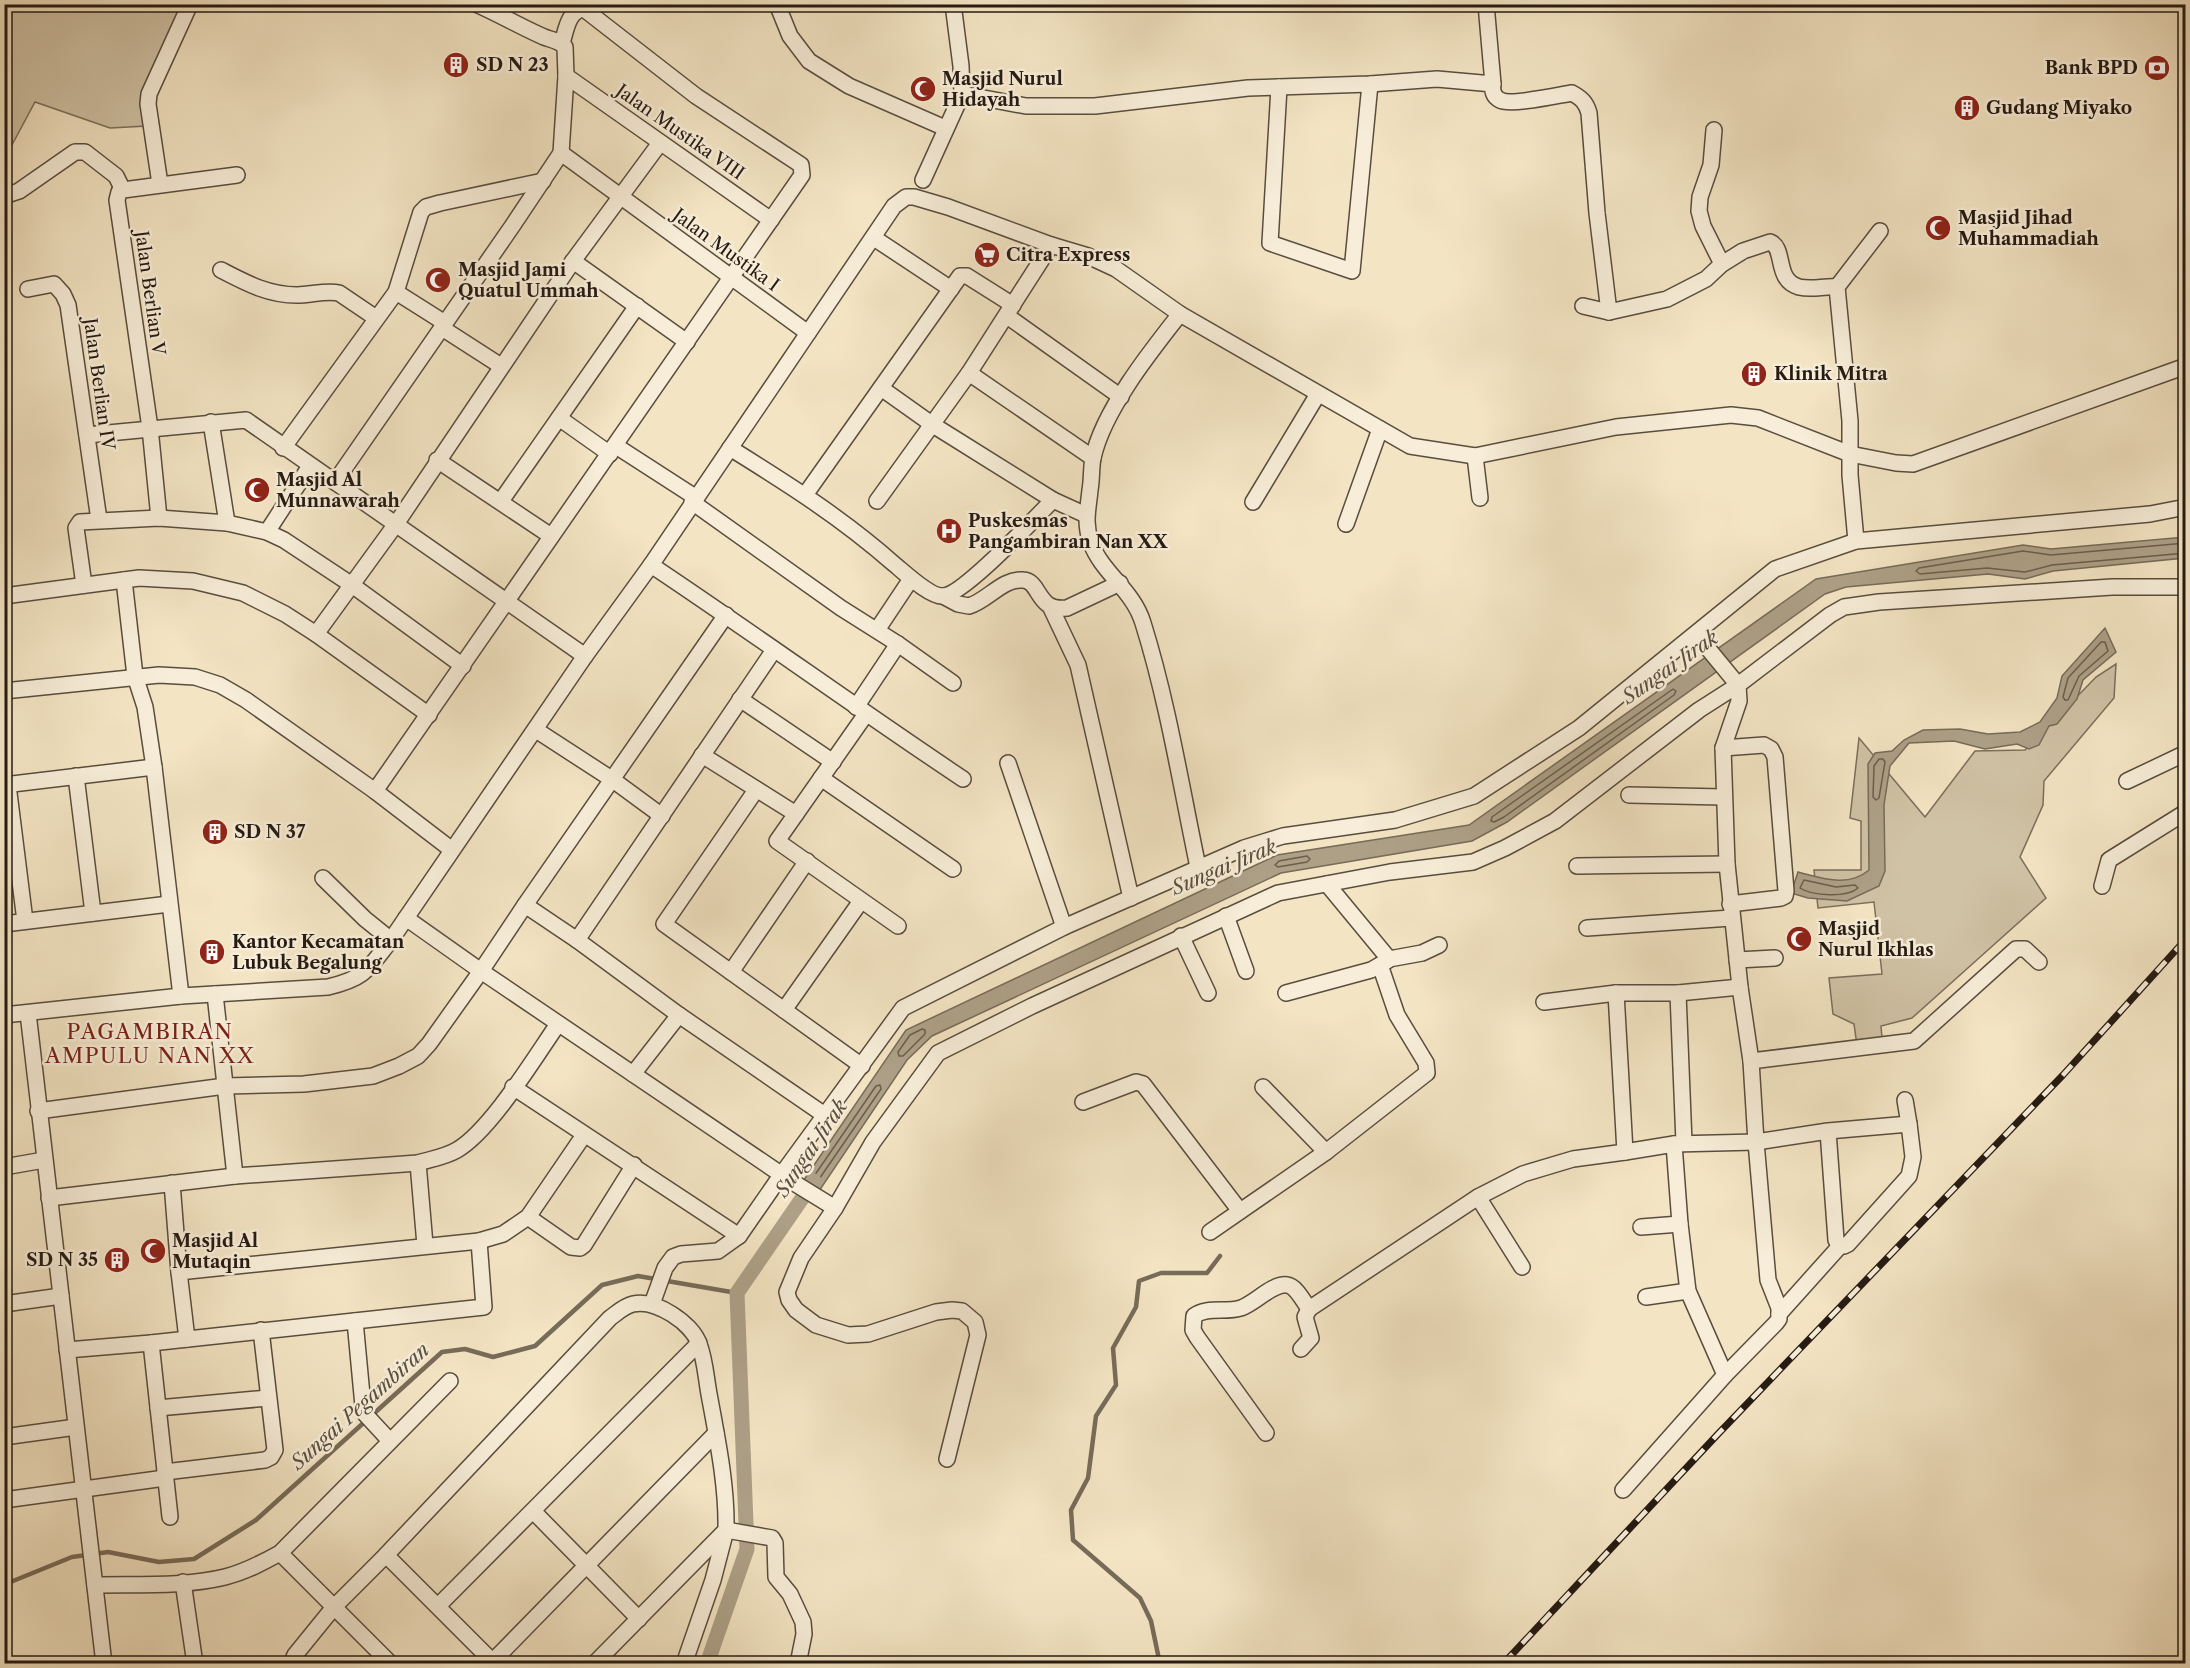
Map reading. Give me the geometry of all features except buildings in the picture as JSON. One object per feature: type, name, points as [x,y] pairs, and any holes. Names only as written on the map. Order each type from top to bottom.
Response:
[{"type":"street","points":[[160,184],[148,104],[149,94],[190,4]]},
{"type":"street","points":[[335,482],[561,153],[567,52],[562,43],[544,37],[476,4]]},
{"type":"street","points":[[777,4],[790,36],[809,61],[849,86],[945,128]]},
{"type":"street","points":[[4,1015],[181,996],[328,987],[348,982],[363,974],[391,940],[585,656],[651,564],[894,206],[919,188],[962,94],[961,66],[952,4]]},
{"type":"street","points":[[1486,4],[1493,68],[1492,92],[1505,102],[1572,93],[1581,98],[1587,106],[1609,312]]},
{"type":"street","points":[[375,791],[801,178],[803,170],[801,165],[696,96],[584,9],[578,10],[571,16],[562,43]]},
{"type":"street","name":"Jalan Mustika VIII","points":[[566,76],[771,220]]},
{"type":"street","points":[[962,94],[1026,106],[1095,106],[1248,88],[1370,84],[1437,79],[1493,84]]},
{"type":"street","points":[[1279,87],[1270,243],[1352,271],[1370,84]]},
{"type":"street","points":[[1714,129],[1711,165],[1700,197],[1699,211],[1703,226],[1722,264]]},
{"type":"street","points":[[316,634],[396,524],[573,261],[660,143]]},
{"type":"street","points":[[4,196],[19,192],[75,152],[81,151],[116,176],[123,190],[237,175]]},
{"type":"street","name":"Jalan Mustika I","points":[[561,153],[808,333]]},
{"type":"street","points":[[283,448],[396,292],[421,212],[426,207],[440,203],[543,181]]},
{"type":"street","points":[[919,188],[948,207],[1051,245],[1088,256],[1116,269],[1180,314],[1410,446],[1475,456],[1616,427],[1731,415],[1758,418],[1850,454],[1913,464],[2186,366]]},
{"type":"street","name":"Jalan Berlian V","points":[[123,190],[118,194],[117,200],[150,428],[159,518]]},
{"type":"street","points":[[1856,541],[1850,421],[1837,287],[1880,231]]},
{"type":"street","points":[[874,238],[951,289]]},
{"type":"street","points":[[1583,306],[1609,312],[1667,299],[1706,279],[1722,264],[1743,251],[1772,242],[1778,249],[1783,274],[1796,286],[1837,287]]},
{"type":"street","points":[[878,501],[969,373],[1051,245]]},
{"type":"street","points":[[573,261],[687,342]]},
{"type":"street","points":[[221,270],[250,285],[270,292],[294,295],[332,291],[339,293],[376,318]]},
{"type":"street","points":[[805,495],[956,279],[962,274],[1121,397]]},
{"type":"street","name":"Jalan Berlian IV","points":[[28,289],[54,284],[63,294],[68,305],[99,520]]},
{"type":"street","points":[[396,292],[501,366]]},
{"type":"street","points":[[501,501],[637,306]]},
{"type":"street","points":[[1180,314],[1121,397],[1106,423],[1093,458],[1086,523],[1092,545],[1099,558],[1135,602],[1143,620],[1159,680],[1198,867]]},
{"type":"street","points":[[969,373],[1093,458]]},
{"type":"street","points":[[881,388],[1053,500],[1086,515]]},
{"type":"street","points":[[1253,502],[1318,394]]},
{"type":"street","points":[[559,418],[693,499],[841,608],[898,644],[953,683]]},
{"type":"street","points":[[87,435],[246,420],[283,448],[585,656]]},
{"type":"street","points":[[211,422],[228,523]]},
{"type":"street","points":[[1346,525],[1380,429]]},
{"type":"street","points":[[730,447],[858,532],[911,579],[937,595],[969,606],[1011,581],[1022,580],[1031,584],[1051,608],[1069,642],[1081,676],[1131,898]]},
{"type":"street","points":[[1475,456],[1480,498]]},
{"type":"street","points":[[437,460],[551,536]]},
{"type":"street","points":[[267,532],[310,466]]},
{"type":"street","points":[[943,596],[950,594],[969,580],[1053,500]]},
{"type":"street","points":[[653,1299],[673,1257],[681,1254],[718,1251],[739,1236],[786,1178],[826,1116],[903,1008],[1064,927],[1244,848],[1282,836],[1395,820],[1474,796],[1579,728],[1700,638],[1775,569],[1856,541],[2150,514],[2186,507]]},
{"type":"street","points":[[84,585],[76,528],[80,522],[159,518],[228,523],[267,532],[284,540],[352,585],[463,666]]},
{"type":"street","points":[[651,564],[861,711],[963,779]]},
{"type":"street","points":[[4,596],[159,577],[217,585],[243,593],[264,603],[316,634],[429,715]]},
{"type":"street","points":[[877,630],[911,579]]},
{"type":"street","points":[[124,580],[135,676],[145,707],[154,766],[181,996]]},
{"type":"street","points":[[1051,608],[1067,608],[1120,583]]},
{"type":"street","points":[[947,1459],[978,1335],[977,1326],[962,1311],[952,1310],[936,1312],[868,1334],[848,1335],[816,1324],[796,1310],[787,1292],[791,1277],[801,1258],[835,1208],[873,1142],[938,1053],[1032,1006],[1278,892],[1390,872],[1473,862],[1505,848],[1555,821],[1734,681],[1830,615],[1844,608],[1859,604],[2101,588],[2186,587]]},
{"type":"street","points":[[38,1111],[225,1086],[304,1084],[373,1077],[418,1056],[481,971],[726,615]]},
{"type":"street","points":[[1700,638],[1734,681],[1739,701],[1723,748],[1723,797],[1730,911],[1751,1061],[1768,1280],[1779,1314]]},
{"type":"street","points":[[897,926],[777,841],[833,762],[898,644]]},
{"type":"street","points":[[577,940],[774,650]]},
{"type":"street","points":[[4,692],[159,675],[195,677],[220,685],[246,700],[375,791],[452,850]]},
{"type":"street","points":[[740,699],[833,762]]},
{"type":"street","points":[[536,730],[613,780],[662,816]]},
{"type":"street","points":[[1587,927],[1730,911],[1785,896],[1775,757],[1771,749],[1764,745],[1723,748]]},
{"type":"street","points":[[2127,781],[2186,753]]},
{"type":"street","points":[[702,755],[796,814]]},
{"type":"street","points":[[1008,763],[1064,927]]},
{"type":"street","points":[[25,921],[6,785],[154,766]]},
{"type":"street","points":[[76,776],[93,913]]},
{"type":"street","points":[[821,778],[953,869]]},
{"type":"street","points":[[756,790],[664,924],[862,1066]]},
{"type":"street","points":[[1629,795],[1723,797]]},
{"type":"street","points":[[2102,886],[2109,860],[2186,812]]},
{"type":"street","points":[[731,972],[807,861]]},
{"type":"street","points":[[1577,866],[1727,864]]},
{"type":"street","points":[[323,878],[365,919],[391,940]]},
{"type":"street","points":[[1210,1232],[1326,1152],[1426,1073],[1426,1063],[1397,1015],[1385,962],[1327,884]]},
{"type":"street","points":[[784,1010],[861,901]]},
{"type":"street","points":[[4,924],[169,904]]},
{"type":"street","points":[[525,905],[826,1116]]},
{"type":"street","points":[[1226,916],[1246,971]]},
{"type":"street","points":[[406,918],[558,1024],[786,1178],[835,1208]]},
{"type":"street","points":[[1181,936],[1208,993]]},
{"type":"street","points":[[1286,993],[1371,970],[1385,962],[1422,953],[1439,945]]},
{"type":"street","points":[[1751,1061],[1914,1041],[2016,949],[2025,949],[2039,962]]},
{"type":"street","points":[[1737,960],[1775,958]]},
{"type":"street","points":[[1544,1002],[1616,993],[1678,993],[1740,987]]},
{"type":"street","points":[[1616,993],[1626,1152]]},
{"type":"street","points":[[1678,993],[1680,1224],[1688,1291],[1725,1375]]},
{"type":"street","points":[[215,994],[235,1176]]},
{"type":"street","points":[[28,1013],[104,1664]]},
{"type":"street","points":[[633,1074],[679,1015]]},
{"type":"street","points":[[49,1197],[235,1176],[418,1162],[446,1155],[471,1140],[558,1024]]},
{"type":"street","points":[[1083,1102],[1136,1082],[1143,1084],[1240,1212]]},
{"type":"street","points":[[513,1087],[739,1236]]},
{"type":"street","points":[[1263,1087],[1326,1152]]},
{"type":"street","points":[[1623,1490],[1725,1375],[1776,1323],[1779,1314],[1840,1246],[1848,1244],[1909,1176],[1912,1157],[1905,1100]]},
{"type":"street","points":[[1301,1349],[1311,1338],[1305,1317],[1309,1309],[1478,1197],[1523,1174],[1573,1159],[1679,1143],[1756,1142],[1828,1131],[1909,1124]]},
{"type":"street","points":[[1828,1131],[1836,1240],[1840,1246]]},
{"type":"street","points":[[178,1272],[479,1241],[503,1234],[528,1217],[584,1135]]},
{"type":"street","points":[[4,1167],[44,1160]]},
{"type":"street","points":[[418,1162],[425,1245]]},
{"type":"street","points":[[528,1217],[571,1247],[580,1248],[634,1165]]},
{"type":"street","points":[[172,1183],[178,1272],[187,1339]]},
{"type":"street","points":[[1478,1197],[1522,1267]]},
{"type":"street","points":[[1641,1227],[1680,1224]]},
{"type":"street","points":[[67,1350],[484,1307],[479,1241]]},
{"type":"street","points":[[1266,1433],[1197,1337],[1193,1330],[1194,1316],[1204,1311],[1237,1309],[1252,1303],[1271,1289],[1286,1285],[1293,1288],[1309,1309]]},
{"type":"street","points":[[1646,1297],[1688,1291]]},
{"type":"street","points":[[4,1304],[61,1296]]},
{"type":"street","points":[[653,1299],[682,1321],[699,1343],[716,1433],[726,1515],[731,1531],[684,1664]]},
{"type":"street","points":[[291,1664],[295,1655],[334,1607],[610,1318],[621,1309],[653,1299]]},
{"type":"street","points":[[355,1321],[361,1396],[365,1414],[390,1441]]},
{"type":"street","points":[[4,1500],[264,1460],[271,1457],[275,1450],[261,1330]]},
{"type":"street","points":[[151,1343],[170,1517]]},
{"type":"street","points":[[438,1606],[699,1343]]},
{"type":"street","points":[[95,1582],[183,1582],[224,1577],[250,1569],[280,1553],[450,1381]]},
{"type":"street","points":[[158,1408],[268,1398]]},
{"type":"street","points":[[4,1437],[76,1427]]},
{"type":"street","points":[[386,1555],[494,1662],[716,1433]]},
{"type":"street","points":[[533,1511],[639,1619]]},
{"type":"street","points":[[731,1531],[772,1538],[776,1548],[776,1577],[790,1594],[803,1622],[804,1634],[798,1664]]},
{"type":"street","points":[[594,1664],[731,1531]]},
{"type":"street","points":[[280,1553],[391,1664]]},
{"type":"street","points":[[183,1582],[195,1664]]},
{"type":"shaded area","points":[[5,5],[183,5],[147,126],[110,128],[35,102],[5,158]]},
{"type":"shaded area","points":[[2116,664],[2114,698],[2044,781],[2043,805],[2020,857],[2046,898],[1912,1018],[1881,1026],[1883,1050],[1858,1053],[1854,1024],[1833,1014],[1829,978],[1882,974],[1874,902],[1818,908],[1814,870],[1861,870],[1861,821],[1850,818],[1859,738],[1925,817],[1975,751],[2025,750],[2096,677]]},
{"type":"water","points":[[2185,537],[2185,558],[2053,571],[2025,579],[1988,574],[1846,587],[1825,594],[1507,822],[1472,841],[1281,873],[932,1036],[907,1060],[813,1200],[797,1190],[906,1030],[1277,855],[1469,825],[1816,579],[2023,545],[2051,549]]},
{"type":"water","points":[[2105,628],[2116,652],[2083,680],[2077,699],[2057,724],[2049,726],[2039,745],[2029,749],[2017,744],[1985,749],[1954,741],[1909,743],[1890,766],[1884,805],[1885,871],[1879,886],[1847,901],[1808,898],[1791,893],[1798,872],[1825,879],[1844,880],[1861,876],[1869,870],[1868,764],[1875,753],[1892,751],[1904,740],[1923,730],[1960,729],[1988,734],[2020,732],[2040,722],[2057,698],[2062,676]]},
{"type":"waterway","name":"Sungai Jirak","points":[[707,1664],[747,1549],[737,1293],[814,1181]]},
{"type":"waterway","points":[[1160,1664],[1151,1621],[1140,1598],[1073,1540],[1071,1510],[1088,1478],[1096,1416],[1116,1385],[1113,1348],[1136,1307],[1139,1281],[1161,1273],[1207,1273],[1220,1256]]},
{"type":"waterway","name":"Sungai Pegambiran","points":[[4,1581],[13,1581],[72,1557],[108,1552],[159,1562],[194,1559],[256,1520],[442,1352],[465,1349],[493,1357],[535,1346],[602,1285],[638,1276],[737,1293]]},
{"type":"railway","points":[[1503,1664],[1718,1434],[2063,1075],[2186,939]]},
{"type":"place","name":"SD N 23","points":[[456,65]]},
{"type":"place","name":"Bank BPD","points":[[2157,68]]},
{"type":"place","name":"Masjid Nurul Hidayah","points":[[923,89]]},
{"type":"place","name":"Gudang Miyako","points":[[1967,108]]},
{"type":"place","name":"Masjid Jihad Muhammadiah","points":[[1938,228]]},
{"type":"place","name":"Citra Express","points":[[987,255]]},
{"type":"place","name":"Masjid Jami Quatul Ummah","points":[[438,280]]},
{"type":"place","name":"Klinik Mitra","points":[[1754,374]]},
{"type":"place","name":"Masjid Al Munnawarah","points":[[257,490]]},
{"type":"place","name":"Puskesmas Pangambiran Nan XX","points":[[949,531]]},
{"type":"place","name":"SD N 37","points":[[215,832]]},
{"type":"place","name":"Masjid Nurul Ikhlas","points":[[1799,939]]},
{"type":"place","name":"Kantor Kecamatan Lubuk Begalung","points":[[212,952]]},
{"type":"place","name":"Masjid Al Mutaqin","points":[[153,1251]]},
{"type":"place","name":"SD N 35","points":[[117,1260]]},
{"type":"district","name":"PAGAMBIRAN AMPULU NAN XX","points":[[150,1044]]}]
